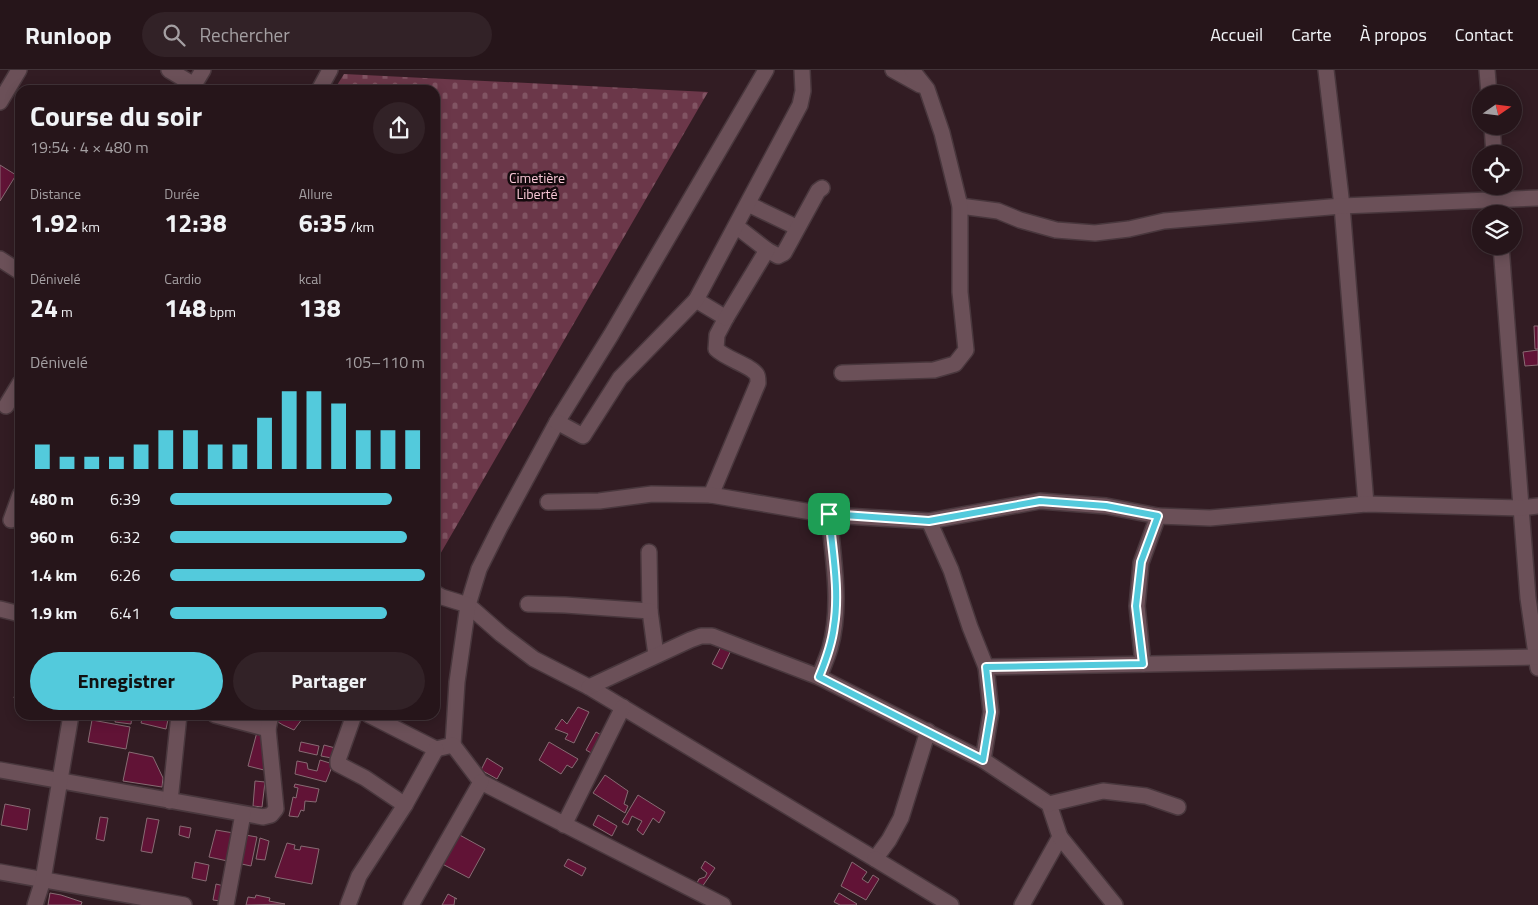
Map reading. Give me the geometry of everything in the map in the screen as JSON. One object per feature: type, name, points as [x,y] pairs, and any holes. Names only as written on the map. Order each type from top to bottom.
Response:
[{"type":"street","points":[[15,85],[19,70]]},
{"type":"street","points":[[169,70],[190,85]]},
{"type":"street","points":[[194,85],[203,70]]},
{"type":"street","points":[[322,85],[330,70]]},
{"type":"street","points":[[723,905],[481,782],[453,745],[457,682],[468,605],[479,569],[557,422],[611,335],[766,70]]},
{"type":"street","points":[[557,422],[583,436],[620,378],[696,300],[800,105],[803,92],[802,70]]},
{"type":"street","points":[[893,70],[927,89]]},
{"type":"street","points":[[842,373],[934,370],[955,364],[966,350],[960,292],[960,206],[942,133],[927,89],[912,70]]},
{"type":"street","points":[[1326,70],[1342,206],[1366,504]]},
{"type":"street","points":[[1488,70],[1489,85]]},
{"type":"street","points":[[0,102],[14,90]]},
{"type":"street","points":[[736,226],[767,250],[778,256],[781,255],[818,191],[822,188]]},
{"type":"street","points":[[960,206],[998,211],[1020,220],[1056,230],[1095,233],[1129,229],[1164,221],[1342,206],[1538,198]]},
{"type":"street","points":[[748,204],[796,227]]},
{"type":"street","points":[[711,494],[758,383],[757,375],[752,370],[721,354],[716,349],[717,335],[767,250]]},
{"type":"street","points":[[986,667],[1538,660],[1528,598],[1502,255]]},
{"type":"street","points":[[0,259],[15,269]]},
{"type":"street","points":[[696,300],[726,318]]},
{"type":"street","points":[[9,408],[15,394]]},
{"type":"street","points":[[548,502],[599,502],[652,494],[711,494],[829,514],[929,521],[1040,501],[1106,506],[1158,516],[1210,518],[1366,504],[1521,508],[1538,506]]},
{"type":"street","points":[[10,520],[15,508]]},
{"type":"street","points":[[819,677],[830,648],[835,624],[836,595],[829,514]]},
{"type":"street","points":[[1143,664],[1136,606],[1141,562],[1158,516]]},
{"type":"street","points":[[929,521],[951,570],[986,667],[991,712],[983,760]]},
{"type":"street","points":[[648,552],[650,611],[656,655]]},
{"type":"street","points":[[440,596],[468,605],[501,634],[534,659],[623,707],[951,905]]},
{"type":"street","points":[[528,604],[650,611]]},
{"type":"street","points":[[0,609],[15,613]]},
{"type":"street","points":[[589,687],[701,636],[712,636],[819,677],[983,760],[1049,804],[1060,836],[1115,905]]},
{"type":"street","points":[[564,824],[623,707]]},
{"type":"street","points":[[35,905],[43,880],[70,720]]},
{"type":"street","points":[[170,801],[178,720]]},
{"type":"street","points":[[0,770],[263,817],[271,814],[276,808],[270,722],[254,720]]},
{"type":"street","points":[[352,720],[338,764],[365,778],[405,805]]},
{"type":"street","points":[[380,720],[436,749],[453,745]]},
{"type":"street","points":[[875,859],[889,840],[901,818],[928,731]]},
{"type":"street","points":[[348,905],[366,863],[405,805],[436,749]]},
{"type":"street","points":[[411,905],[481,782]]},
{"type":"street","points":[[1049,804],[1103,791],[1146,796],[1178,807]]},
{"type":"street","points":[[226,905],[243,814]]},
{"type":"street","points":[[1022,905],[1060,836]]},
{"type":"street","points":[[0,872],[184,905]]},
{"type":"green space","name":"Cimetière Liberté","points":[[344,74],[708,92],[440,554],[440,85],[337,85]]},
{"type":"building","points":[[0,165],[15,174],[15,177],[0,201]]},
{"type":"building","points":[[1534,326],[1538,326],[1538,349],[1535,349]]},
{"type":"building","points":[[1538,350],[1538,365],[1525,366],[1523,352]]},
{"type":"building","points":[[726,637],[735,642],[722,669],[712,664]]},
{"type":"building","points":[[578,707],[589,712],[574,743],[565,739],[568,734],[555,729],[562,719],[567,724]]},
{"type":"building","points":[[92,720],[130,727],[126,749],[88,742]]},
{"type":"building","points":[[115,720],[131,720],[131,724],[115,722]]},
{"type":"building","points":[[142,720],[168,720],[166,729],[141,723]]},
{"type":"building","points":[[275,720],[301,720],[294,730]]},
{"type":"building","points":[[257,732],[272,736],[264,770],[248,766]]},
{"type":"building","points":[[596,732],[603,736],[593,754],[586,750]]},
{"type":"building","points":[[301,742],[319,746],[317,755],[299,751]]},
{"type":"building","points":[[549,742],[578,759],[572,768],[567,765],[561,774],[539,760]]},
{"type":"building","points":[[324,745],[339,749],[337,759],[321,756]]},
{"type":"building","points":[[129,752],[153,757],[163,778],[162,787],[123,781]]},
{"type":"building","points":[[487,758],[503,768],[497,779],[481,770]]},
{"type":"building","points":[[320,760],[333,764],[326,782],[295,774],[297,761],[307,763],[308,769],[317,771]]},
{"type":"building","points":[[605,775],[628,791],[624,804],[628,806],[625,813],[593,793]]},
{"type":"building","points":[[255,781],[265,782],[262,807],[253,806]]},
{"type":"building","points":[[295,784],[319,789],[316,802],[305,801],[304,811],[301,810],[298,817],[289,816],[293,797],[296,798],[298,788],[294,787]]},
{"type":"building","points":[[638,795],[665,812],[659,823],[653,818],[643,835],[637,830],[642,821],[632,816],[628,825],[622,822]]},
{"type":"building","points":[[5,804],[30,809],[27,830],[1,825]]},
{"type":"building","points":[[598,815],[617,826],[612,836],[593,825]]},
{"type":"building","points":[[100,817],[108,818],[104,841],[96,839]]},
{"type":"building","points":[[147,818],[159,820],[152,853],[141,851]]},
{"type":"building","points":[[180,826],[191,828],[189,838],[179,835]]},
{"type":"building","points":[[447,828],[485,849],[469,878],[431,858]]},
{"type":"building","points":[[216,830],[257,837],[251,866],[209,857]]},
{"type":"building","points":[[260,838],[269,841],[265,860],[256,859]]},
{"type":"building","points":[[287,843],[295,845],[294,849],[300,850],[301,846],[319,849],[312,884],[275,877]]},
{"type":"building","points":[[568,859],[586,868],[582,876],[564,866]]},
{"type":"building","points":[[705,861],[715,868],[702,887],[696,885],[699,879],[705,877],[707,873],[701,868]]},
{"type":"building","points":[[195,862],[209,865],[206,881],[192,878]]},
{"type":"building","points":[[852,862],[867,872],[862,879],[868,883],[873,875],[879,879],[866,900],[841,886]]},
{"type":"building","points":[[216,884],[224,886],[221,901],[213,900]]},
{"type":"building","points":[[50,893],[82,902],[81,905],[48,905]]},
{"type":"building","points":[[839,893],[857,904],[840,905],[834,902]]},
{"type":"building","points":[[448,894],[457,899],[455,898],[454,905],[442,905]]},
{"type":"building","points":[[256,895],[270,898],[269,901],[285,904],[246,905],[248,897],[255,898]]},
{"type":"route","points":[[1040,501],[1106,506],[1158,516],[1141,562],[1136,606],[1143,664],[986,667],[991,712],[983,760],[819,677],[830,648],[835,624],[836,595],[829,514],[929,521],[1040,501]]}]
